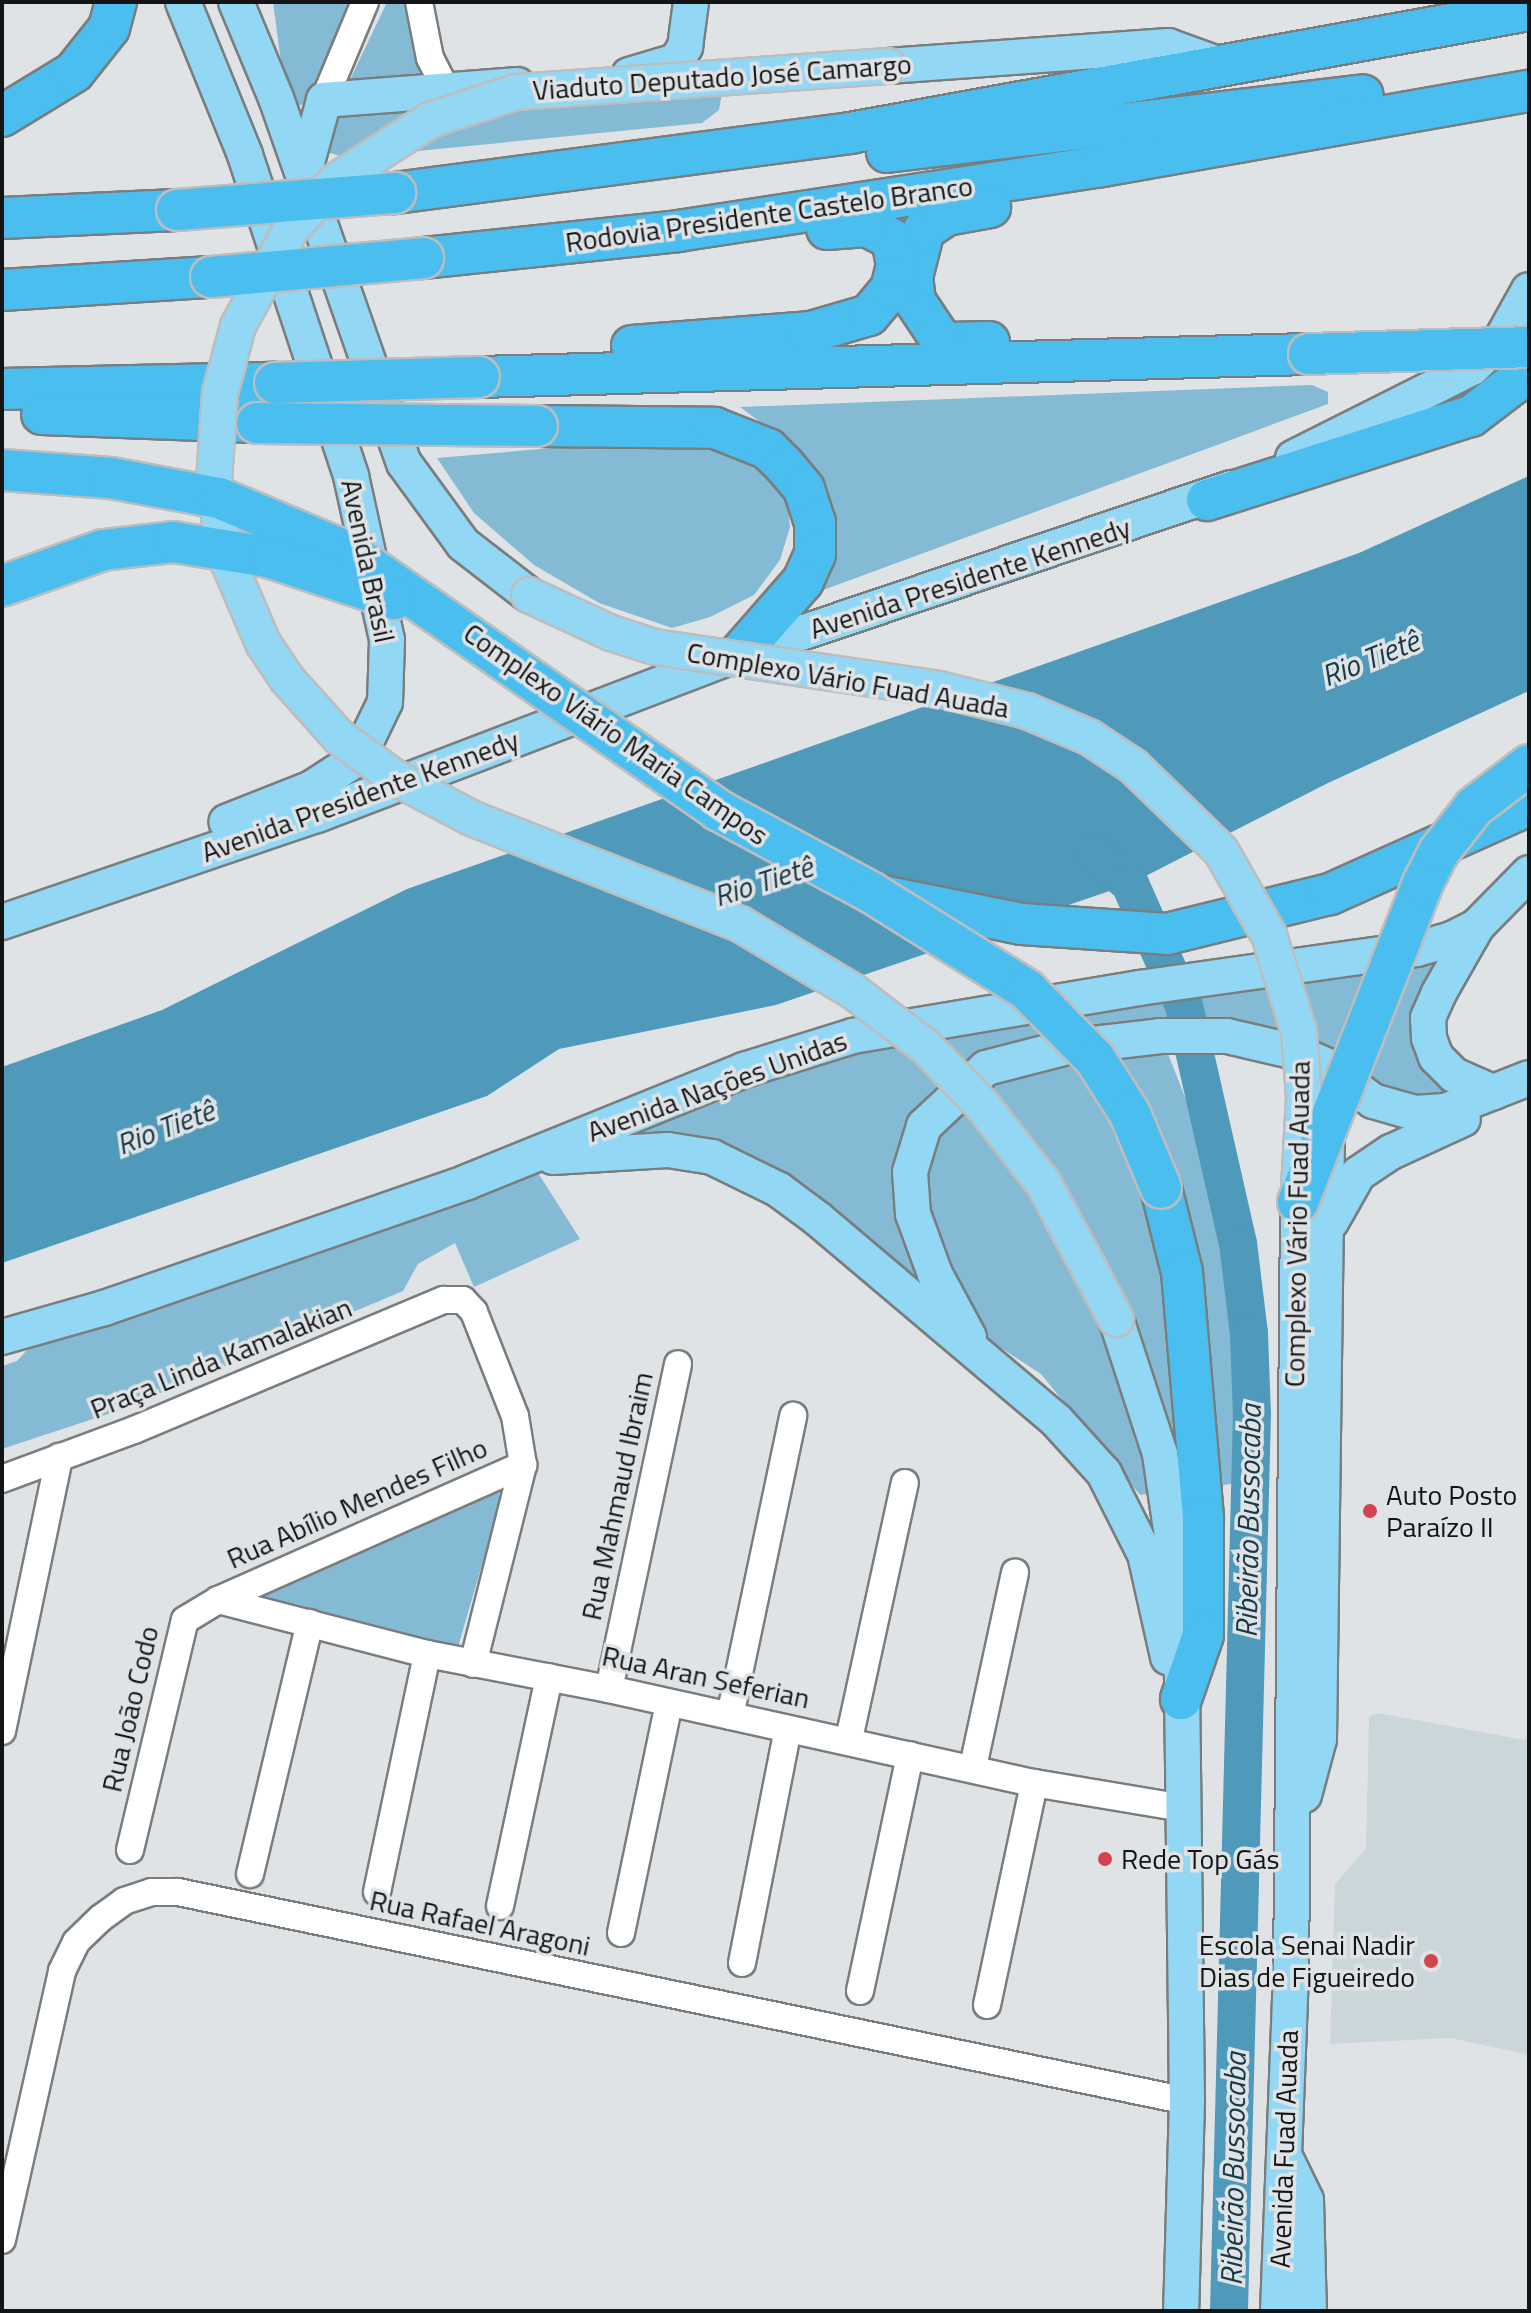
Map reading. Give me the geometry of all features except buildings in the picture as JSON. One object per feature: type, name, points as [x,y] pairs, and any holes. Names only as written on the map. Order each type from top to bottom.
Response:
[{"type":"highway","points":[[2,116],[74,72],[103,37],[116,2]]},
{"type":"highway","points":[[2,218],[177,210],[395,193],[623,166],[999,108],[1528,10]]},
{"type":"highway","name":"Rodovia Presidente Castelo Branco","points":[[2,290],[211,277],[678,231],[1102,166],[1522,92]]},
{"type":"highway","points":[[623,166],[664,178],[1368,94],[1446,106]]},
{"type":"highway","points":[[1087,362],[1043,341],[948,343],[929,327],[915,301],[912,266],[924,230],[946,215],[1073,192],[1102,166]]},
{"type":"highway","points":[[484,377],[534,353],[811,332],[852,323],[882,304],[897,265],[892,239],[878,228],[855,226],[719,244],[678,231]]},
{"type":"highway","points":[[2,389],[1087,362],[1529,347]]},
{"type":"highway","points":[[1207,500],[1471,416],[1529,372]]},
{"type":"highway","points":[[2,413],[257,423],[715,428],[768,449],[785,466],[807,500],[815,522],[815,554],[803,581],[739,654]]},
{"type":"highway","points":[[2,470],[111,478],[219,498],[350,553],[447,617]]},
{"type":"highway","points":[[2,586],[103,550],[173,542],[268,557],[447,617]]},
{"type":"highway","name":"Complexo Viário Maria Campos","points":[[447,617],[718,810],[872,893]]},
{"type":"highway","points":[[1311,1215],[1427,874],[1474,807],[1529,765]]},
{"type":"highway","points":[[872,893],[1022,924],[1167,934],[1330,894],[1526,807]]},
{"type":"highway","points":[[872,893],[1027,990],[1070,1030],[1130,1114],[1161,1188],[1182,1272],[1203,1519],[1203,1635],[1181,1699]]},
{"type":"main road","name":"Avenida Brasil","points":[[2,899],[312,788],[358,758],[385,702],[387,640],[351,476],[245,155],[183,2]]},
{"type":"main road","name":"Avenida Brasil","points":[[236,2],[303,177],[404,463],[463,544],[529,595]]},
{"type":"main road","points":[[303,177],[324,100],[662,69],[676,61],[685,47],[691,2]]},
{"type":"main road","name":"Viaduto Deputado José Camargo","points":[[1181,1699],[1181,1598],[1171,1500],[1150,1410],[1116,1319],[1084,1251],[1018,1150],[925,1046],[854,992],[740,924],[431,798],[331,729],[263,643],[233,580],[214,480],[220,393],[238,326],[271,260],[308,208],[337,180],[430,120],[502,96],[602,83],[1168,46],[1224,66]]},
{"type":"main road","name":"Avenida Presidente Kennedy","points":[[2,922],[317,815],[739,654],[1207,500],[1472,368],[1501,340],[1529,290]]},
{"type":"main road","name":"Complexo Vário Fuad Auada","points":[[529,595],[611,633],[655,647],[939,689],[1027,711],[1089,737],[1133,766],[1221,851],[1250,896],[1289,985],[1304,1097],[1311,1215],[1292,1652]]},
{"type":"main road","name":"Avenida Nações Unidas","points":[[2,1337],[119,1303],[519,1160],[744,1070],[853,1036],[1139,988],[1417,949],[1477,926],[1529,873]]},
{"type":"main road","points":[[1477,926],[1428,1018],[1429,1038],[1436,1057],[1454,1075],[1493,1092]]},
{"type":"main road","points":[[979,1355],[935,1274],[913,1214],[910,1172],[924,1126],[986,1068],[1041,1051],[1160,1036],[1227,1036],[1296,1052],[1325,1065],[1391,1110],[1445,1111],[1529,1078]]},
{"type":"main road","points":[[1293,1826],[1319,1739],[1311,1215],[1325,1065]]},
{"type":"main road","points":[[1311,1215],[1338,1217],[1348,1187],[1370,1165],[1529,1090]]},
{"type":"main road","points":[[519,1160],[668,1150],[712,1157],[744,1170],[818,1219],[1056,1420],[1110,1483],[1145,1554],[1181,1699],[1187,2101],[1178,2308]]},
{"type":"main road","name":"Avenida Fuad Auada","points":[[1278,2311],[1293,1826],[1292,1652]]},
{"type":"main road","points":[[1284,2157],[1306,2200],[1309,2311]]},
{"type":"street","points":[[324,100],[365,2]]},
{"type":"street","points":[[419,2],[430,58],[447,91]]},
{"type":"street","name":"Praça Linda Kamalakian","points":[[2,1479],[444,1300],[463,1300],[474,1312],[515,1416],[523,1465]]},
{"type":"street","name":"Rua Mahmaud Ibraim","points":[[609,1689],[678,1364]]},
{"type":"street","points":[[730,1716],[793,1416]]},
{"type":"street","points":[[2,1731],[59,1457]]},
{"type":"street","points":[[473,1664],[523,1465]]},
{"type":"street","name":"Rua Abílio Mendes Filho","points":[[218,1600],[523,1465]]},
{"type":"street","points":[[849,1739],[905,1483]]},
{"type":"street","points":[[973,1767],[1015,1572]]},
{"type":"street","name":"Rua Aran Seferian","points":[[218,1600],[473,1664],[849,1739],[1034,1783],[1183,1808]]},
{"type":"street","name":"Rua João Codo","points":[[130,1850],[176,1639],[191,1614],[218,1600]]},
{"type":"street","points":[[250,1874],[310,1623]]},
{"type":"street","points":[[377,1892],[427,1654]]},
{"type":"street","points":[[500,1906],[549,1677]]},
{"type":"street","points":[[621,1933],[669,1703]]},
{"type":"street","points":[[742,1963],[788,1729]]},
{"type":"street","points":[[860,1991],[910,1755]]},
{"type":"street","points":[[987,2005],[1034,1783]]},
{"type":"street","name":"Rua Rafael Aragoni","points":[[2,2240],[62,1971],[76,1942],[101,1918],[124,1901],[151,1892],[178,1892],[1187,2101]]},
{"type":"shaded area","points":[[273,2],[350,2],[318,99],[298,106],[283,78]]},
{"type":"shaded area","points":[[387,2],[414,2],[430,71],[348,84]]},
{"type":"shaded area","points":[[723,88],[719,110],[702,123],[346,158],[327,152],[333,117],[348,112]]},
{"type":"shaded area","points":[[1312,385],[1328,392],[1328,404],[807,596],[797,450],[740,407]]},
{"type":"shaded area","points":[[690,436],[728,444],[786,488],[790,527],[780,560],[754,595],[710,617],[672,628],[599,603],[534,565],[474,513],[437,458]]},
{"type":"shaded area","points":[[1452,939],[1428,1018],[1467,1084],[1415,1113],[1325,1065],[1161,1036],[1214,1171],[1239,1338],[1240,1483],[1140,1495],[1041,1374],[882,1271],[744,1170],[519,1160],[744,1070]]},
{"type":"shaded area","points":[[535,1168],[580,1239],[474,1287],[455,1243],[418,1264],[403,1291],[120,1410],[2,1449],[2,1366],[17,1361],[39,1337]]},
{"type":"shaded area","points":[[500,1482],[499,1506],[458,1647],[247,1604],[242,1592]]},
{"type":"shaded area","name":"Escola Senai Nadir Dias de Figueiredo","points":[[1378,1713],[1525,1740],[1529,1731],[1529,2055],[1451,2038],[1330,2044],[1335,1884],[1366,1848],[1369,1717]]},
{"type":"water","name":"Rio Tietê","points":[[1529,476],[1529,691],[1328,783],[1130,884],[776,1005],[559,1049],[487,1096],[2,1263],[2,1067],[162,1010],[407,889],[1359,553]]},
{"type":"waterway","name":"Ribeirão Bussocaba","points":[[1091,851],[1130,884],[1184,1006],[1238,1243],[1249,1334],[1252,1414],[1229,2311]]},
{"type":"place","name":"Auto Posto Paraízo II","points":[[1370,1511]]},
{"type":"place","name":"Rede Top Gás","points":[[1105,1859]]},
{"type":"place","name":"Escola Senai Nadir Dias de Figueiredo","points":[[1431,1961]]}]
